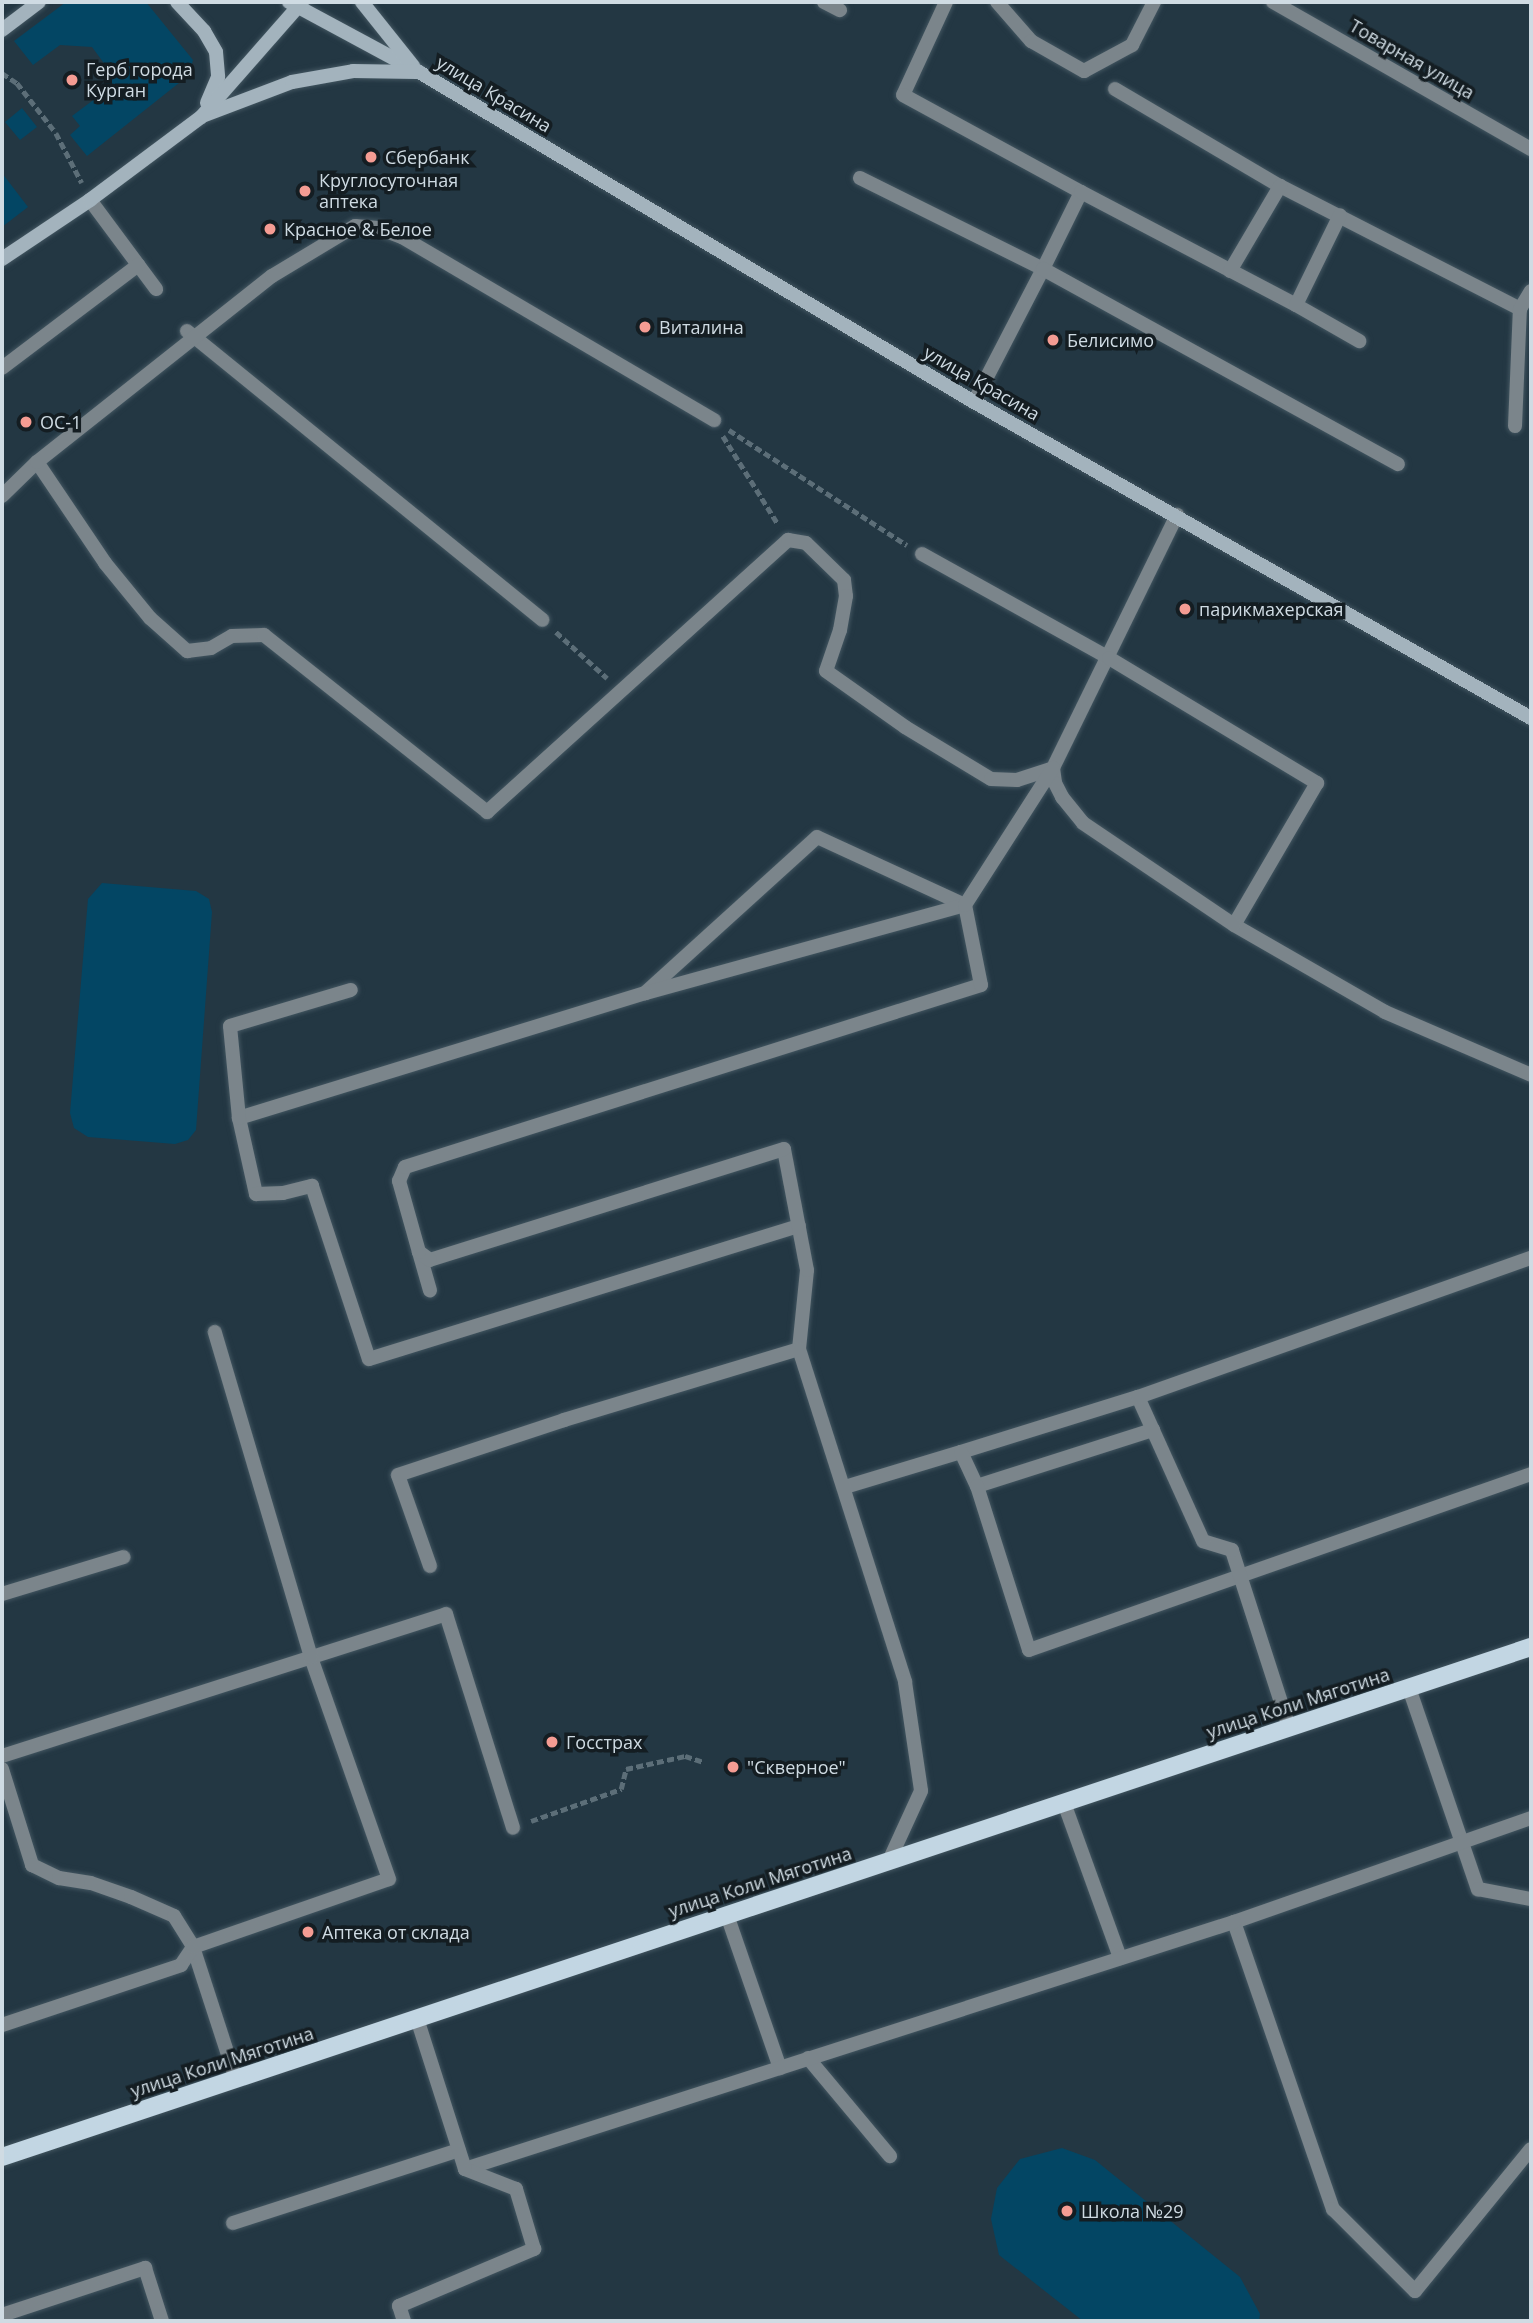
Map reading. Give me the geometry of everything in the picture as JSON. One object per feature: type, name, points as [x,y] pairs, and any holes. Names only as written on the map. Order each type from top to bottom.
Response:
[{"type":"main road","points":[[2,30],[39,2]]},
{"type":"main road","points":[[177,2],[204,31],[216,52],[218,77],[201,117]]},
{"type":"main road","points":[[362,2],[419,72]]},
{"type":"main road","points":[[2,259],[90,200],[201,117],[296,3]]},
{"type":"main road","name":"улица Красина","points":[[296,3],[419,72],[974,401],[1531,718]]},
{"type":"main road","points":[[201,117],[292,82],[353,71],[419,72]]},
{"type":"main road","name":"улица Коли Мяготина","points":[[2,2157],[1531,1647]]},
{"type":"lane","points":[[824,2],[840,10]]},
{"type":"lane","points":[[946,2],[903,95],[1359,341]]},
{"type":"lane","points":[[997,2],[1031,41],[1084,71],[1132,45],[1154,2]]},
{"type":"lane","name":"Товарная улица","points":[[1273,2],[1531,149]]},
{"type":"lane","points":[[1115,89],[1280,186],[1520,309]]},
{"type":"lane","points":[[860,178],[1043,269],[1398,464]]},
{"type":"lane","points":[[1230,271],[1280,186]]},
{"type":"lane","points":[[974,401],[1081,191]]},
{"type":"lane","points":[[90,200],[156,289]]},
{"type":"lane","points":[[1296,305],[1340,215]]},
{"type":"lane","points":[[2,496],[37,462],[191,335],[272,276],[355,226],[378,228],[402,237],[714,420]]},
{"type":"lane","points":[[2,368],[138,265]]},
{"type":"lane","points":[[1515,426],[1520,309],[1531,291]]},
{"type":"lane","points":[[191,335],[542,620]]},
{"type":"lane","points":[[37,462],[105,563],[150,618],[187,650],[211,648],[232,636],[264,635],[487,813],[788,540],[806,543],[844,580],[846,596],[842,618],[826,671],[905,727],[991,779],[1017,780],[1053,768]]},
{"type":"lane","points":[[239,1118],[645,993],[965,905],[1053,768],[1177,515]]},
{"type":"lane","points":[[922,554],[1109,658],[1317,783],[1234,925]]},
{"type":"lane","points":[[1053,768],[1055,783],[1062,797],[1083,824],[1234,925],[1385,1012],[1531,1075]]},
{"type":"lane","points":[[645,993],[817,836],[965,905]]},
{"type":"lane","points":[[430,1290],[399,1181],[405,1167],[981,985],[965,905]]},
{"type":"lane","points":[[351,990],[230,1026],[239,1118],[256,1194],[283,1193],[312,1186],[369,1359],[799,1226]]},
{"type":"lane","points":[[419,1252],[430,1260],[784,1149],[807,1270],[799,1349],[905,1682],[921,1791],[889,1861]]},
{"type":"lane","points":[[845,1487],[1138,1396],[1531,1258]]},
{"type":"lane","points":[[2,2025],[181,1965],[193,1947],[389,1879],[311,1657],[215,1332]]},
{"type":"lane","points":[[430,1566],[398,1475],[564,1420],[799,1349]]},
{"type":"lane","points":[[1138,1396],[1203,1541],[1232,1550],[1289,1727]]},
{"type":"lane","points":[[976,1486],[1153,1430]]},
{"type":"lane","points":[[961,1452],[976,1486],[1029,1650],[1531,1474]]},
{"type":"lane","points":[[2,1594],[124,1557]]},
{"type":"lane","points":[[2,1756],[446,1614],[513,1828]]},
{"type":"lane","points":[[1409,1688],[1478,1889],[1531,1899]]},
{"type":"lane","points":[[2,1769],[32,1865],[59,1878],[91,1883],[131,1897],[174,1916],[193,1947],[236,2080]]},
{"type":"lane","points":[[1064,1803],[1120,1958]]},
{"type":"lane","points":[[465,2169],[1234,1922],[1461,1840],[1531,1818]]},
{"type":"lane","points":[[727,1915],[780,2068]]},
{"type":"lane","points":[[1234,1922],[1333,2209],[1415,2291],[1531,2149]]},
{"type":"lane","points":[[417,2019],[465,2169]]},
{"type":"lane","points":[[808,2058],[890,2156]]},
{"type":"lane","points":[[233,2223],[459,2150]]},
{"type":"lane","points":[[404,2321],[399,2305],[534,2249],[516,2189],[465,2169]]},
{"type":"lane","points":[[2,2315],[145,2268],[162,2321]]},
{"type":"path","points":[[2,73],[17,83],[56,133],[90,200]]},
{"type":"path","points":[[714,420],[788,540]]},
{"type":"path","points":[[714,420],[922,554]]},
{"type":"path","points":[[542,620],[623,692]]},
{"type":"path","points":[[513,1828],[621,1789],[626,1769],[685,1756],[704,1762]]},
{"type":"shaded area","points":[[66,2],[146,2],[193,60],[189,75],[87,156],[70,135],[80,126],[72,116],[104,92],[109,70],[92,47],[60,45],[33,65],[14,41]]},
{"type":"shaded area","points":[[22,108],[37,127],[20,140],[5,122]]},
{"type":"shaded area","points":[[2,173],[28,207],[2,227]]},
{"type":"shaded area","points":[[102,883],[196,891],[209,899],[212,912],[196,1130],[188,1140],[175,1144],[88,1137],[74,1128],[70,1113],[88,899]]},
{"type":"shaded area","points":[[1062,2148],[1095,2160],[1240,2277],[1260,2314],[1259,2321],[1083,2321],[999,2255],[991,2219],[997,2188],[1020,2159]]},
{"type":"place","name":"Герб города Курган","points":[[72,80]]},
{"type":"place","name":"Сбербанк","points":[[371,157]]},
{"type":"place","name":"Круглосуточная аптека","points":[[305,191]]},
{"type":"place","name":"Красное & Белое","points":[[270,229]]},
{"type":"place","name":"Виталина","points":[[645,327]]},
{"type":"place","name":"Белисимо","points":[[1053,340]]},
{"type":"place","name":"ОС-1","points":[[26,422]]},
{"type":"place","name":"парикмахерская","points":[[1185,609]]},
{"type":"place","name":"Госстрах","points":[[552,1742]]},
{"type":"place","name":"\"Скверное\"","points":[[733,1767]]},
{"type":"place","name":"Аптека от склада","points":[[308,1932]]},
{"type":"place","name":"Школа №29","points":[[1067,2211]]}]
